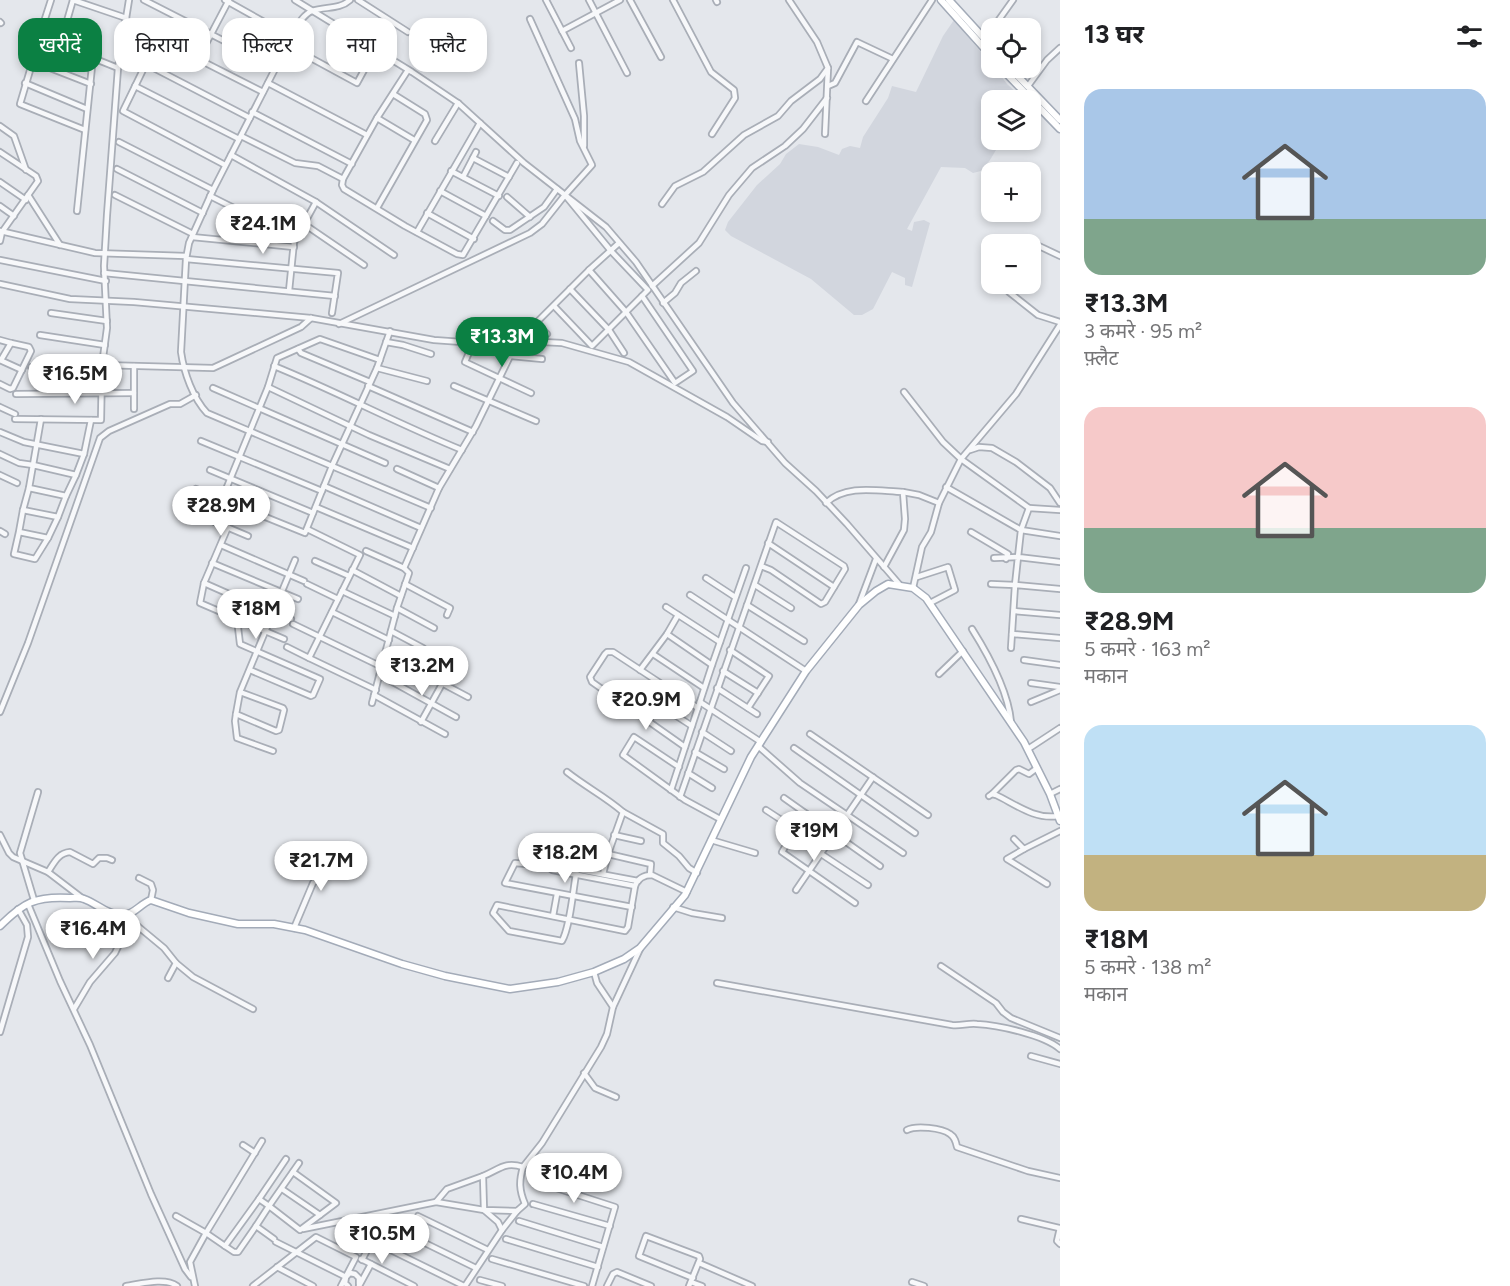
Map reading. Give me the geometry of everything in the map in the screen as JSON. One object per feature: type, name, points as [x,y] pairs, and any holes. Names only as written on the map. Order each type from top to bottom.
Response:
[{"type":"main road","points":[[940,0],[981,45]]},
{"type":"main road","points":[[949,0],[981,36]]},
{"type":"main road","points":[[1011,78],[1060,129]]},
{"type":"main road","points":[[1020,78],[1060,120]]},
{"type":"main road","points":[[0,926],[25,904],[47,897],[82,898],[112,913],[129,917],[151,900],[189,913],[238,924],[264,923],[305,930],[402,964],[497,987],[526,988],[594,972],[624,959],[641,947],[686,894],[720,819],[759,744],[806,671],[859,605],[888,584],[913,588],[930,603],[1028,748],[1059,818]]},
{"type":"street","points":[[45,18],[51,0]]},
{"type":"street","points":[[68,18],[73,0],[120,18]]},
{"type":"street","points":[[125,18],[129,0]]},
{"type":"street","points":[[144,0],[222,40]]},
{"type":"street","points":[[211,34],[227,0],[258,18]]},
{"type":"street","points":[[295,0],[326,21]]},
{"type":"street","points":[[303,18],[311,12],[335,8],[350,0]]},
{"type":"street","points":[[358,0],[408,32]]},
{"type":"street","points":[[546,0],[571,48]]},
{"type":"street","points":[[589,0],[627,74]]},
{"type":"street","points":[[562,31],[620,0]]},
{"type":"street","points":[[630,0],[661,57]]},
{"type":"street","points":[[673,0],[711,72],[734,90],[735,98],[712,134]]},
{"type":"street","points":[[789,0],[817,42],[828,68],[825,134]]},
{"type":"street","points":[[866,101],[932,0]]},
{"type":"street","points":[[1000,18],[1013,0]]},
{"type":"street","points":[[493,221],[507,231],[530,217],[592,165],[580,141],[575,119],[530,19]]},
{"type":"street","points":[[828,86],[835,84],[857,42],[893,59]]},
{"type":"street","points":[[1028,86],[1047,60],[1060,48]]},
{"type":"street","points":[[397,63],[458,103],[519,158],[606,227],[652,286],[733,403],[785,463],[826,503],[899,584]]},
{"type":"street","points":[[579,63],[584,116],[584,146]]},
{"type":"street","points":[[210,65],[263,92]]},
{"type":"street","points":[[662,204],[675,186],[703,172],[744,135],[778,116],[790,101],[820,79],[828,68]]},
{"type":"street","points":[[408,70],[377,118],[343,179],[344,189],[460,255],[466,252],[517,163]]},
{"type":"street","points":[[29,72],[20,105],[85,130]]},
{"type":"street","points":[[59,72],[91,84]]},
{"type":"street","points":[[77,211],[92,72]]},
{"type":"street","points":[[0,407],[15,417],[101,420],[102,365],[107,321],[104,273],[118,72]]},
{"type":"street","points":[[142,72],[123,111],[225,165]]},
{"type":"street","points":[[162,72],[352,165]]},
{"type":"street","points":[[273,72],[192,235],[186,257],[181,352],[183,366],[207,413],[430,508]]},
{"type":"street","points":[[337,72],[357,83],[363,72]]},
{"type":"street","points":[[26,83],[87,108]]},
{"type":"street","points":[[268,83],[368,135]]},
{"type":"street","points":[[135,86],[295,163],[318,166],[343,179]]},
{"type":"street","points":[[376,208],[427,117],[393,94]]},
{"type":"street","points":[[652,286],[699,243],[729,195],[752,168],[785,146],[803,129],[827,98]]},
{"type":"street","points":[[435,141],[458,103]]},
{"type":"street","points":[[377,118],[414,140]]},
{"type":"street","points":[[417,232],[480,123]]},
{"type":"street","points":[[0,126],[14,136],[26,170]]},
{"type":"street","points":[[119,142],[213,190]]},
{"type":"street","points":[[0,152],[36,177],[38,181],[1,232],[0,241]]},
{"type":"street","points":[[463,177],[475,155],[509,177]]},
{"type":"street","points":[[231,156],[316,202],[394,255]]},
{"type":"street","points":[[117,169],[203,213]]},
{"type":"street","points":[[451,171],[499,196]]},
{"type":"street","points":[[0,182],[27,197],[60,245]]},
{"type":"street","points":[[440,191],[486,216]]},
{"type":"street","points":[[554,306],[592,346],[648,290],[561,192]]},
{"type":"street","points":[[338,324],[530,233],[543,224],[561,192]]},
{"type":"street","points":[[115,195],[192,235],[294,247]]},
{"type":"street","points":[[210,196],[296,239]]},
{"type":"street","points":[[507,197],[530,217]]},
{"type":"street","points":[[289,291],[296,239],[316,202]]},
{"type":"street","points":[[0,206],[14,216]]},
{"type":"street","points":[[428,213],[474,239]]},
{"type":"street","points":[[304,224],[364,265]]},
{"type":"street","points":[[1,232],[106,254],[186,257],[338,273],[332,313]]},
{"type":"street","points":[[404,568],[439,488],[473,432],[517,342],[619,243]]},
{"type":"street","points":[[1041,247],[1060,256]]},
{"type":"street","points":[[0,260],[106,281]]},
{"type":"street","points":[[589,270],[626,312],[675,384],[693,371],[642,296]]},
{"type":"street","points":[[663,303],[675,293],[681,283],[696,271]]},
{"type":"street","points":[[104,273],[335,296]]},
{"type":"street","points":[[0,284],[70,299],[311,318],[434,340],[473,343],[524,341],[562,343],[629,362],[728,417],[762,441],[768,442]]},
{"type":"street","points":[[570,289],[609,330],[624,353]]},
{"type":"street","points":[[913,588],[922,547],[931,532],[946,487],[961,459],[1016,394],[1060,323],[1038,315],[1012,294]]},
{"type":"street","points":[[51,313],[107,321]]},
{"type":"street","points":[[31,367],[102,365],[213,368],[301,327],[311,318]]},
{"type":"street","points":[[537,324],[547,334]]},
{"type":"street","points":[[196,489],[305,532],[332,466],[377,368],[390,331]]},
{"type":"street","points":[[40,335],[105,345]]},
{"type":"street","points":[[215,522],[268,387],[277,358],[320,339],[380,360]]},
{"type":"street","points":[[0,340],[31,349],[13,388],[10,389],[0,384]]},
{"type":"street","points":[[386,342],[431,354]]},
{"type":"street","points":[[11,343],[1,360],[22,370]]},
{"type":"street","points":[[473,343],[465,362],[531,393]]},
{"type":"street","points":[[298,350],[473,432]]},
{"type":"street","points":[[511,356],[542,359]]},
{"type":"street","points":[[134,366],[134,409]]},
{"type":"street","points":[[274,366],[361,404],[401,425],[462,450]]},
{"type":"street","points":[[377,368],[426,381]]},
{"type":"street","points":[[454,386],[536,422]]},
{"type":"street","points":[[268,387],[450,469]]},
{"type":"street","points":[[213,388],[385,464]]},
{"type":"street","points":[[0,712],[32,633],[100,438],[109,431],[170,404],[180,404],[194,391]]},
{"type":"street","points":[[904,392],[943,442],[961,459],[1029,508],[1060,510]]},
{"type":"street","points":[[16,394],[134,393]]},
{"type":"street","points":[[41,419],[15,554],[35,559],[48,538],[76,475],[84,454],[91,420]]},
{"type":"street","points":[[0,432],[24,442],[84,454]]},
{"type":"street","points":[[201,441],[422,528]]},
{"type":"street","points":[[969,450],[979,447],[992,448],[1016,462],[1050,488],[1060,503]]},
{"type":"street","points":[[0,454],[19,463],[76,475]]},
{"type":"street","points":[[397,469],[439,488]]},
{"type":"street","points":[[210,470],[413,548]]},
{"type":"street","points":[[0,475],[17,483]]},
{"type":"street","points":[[946,487],[1021,530],[1060,536]]},
{"type":"street","points":[[29,488],[66,496]]},
{"type":"street","points":[[826,503],[833,496],[852,491],[872,490],[920,495],[939,504]]},
{"type":"street","points":[[884,567],[904,530],[903,492]]},
{"type":"street","points":[[1011,648],[1021,530],[1029,508]]},
{"type":"street","points":[[24,510],[58,517]]},
{"type":"street","points":[[203,517],[248,536]]},
{"type":"street","points":[[680,796],[776,522],[844,566],[844,573],[825,602],[821,604],[771,570],[761,566]]},
{"type":"street","points":[[221,612],[200,604],[204,584],[228,527]]},
{"type":"street","points":[[307,529],[360,555],[309,658]]},
{"type":"street","points":[[19,532],[48,538]]},
{"type":"street","points":[[971,532],[1008,554],[1006,559]]},
{"type":"street","points":[[768,543],[834,587]]},
{"type":"street","points":[[221,546],[290,575],[338,599]]},
{"type":"street","points":[[366,551],[404,568],[409,573],[397,608],[372,703]]},
{"type":"street","points":[[994,558],[1018,557],[1060,562]]},
{"type":"street","points":[[859,605],[876,558]]},
{"type":"street","points":[[273,751],[237,738],[236,714],[240,692],[295,560]]},
{"type":"street","points":[[315,561],[349,576]]},
{"type":"street","points":[[212,563],[298,599]]},
{"type":"street","points":[[917,577],[948,567],[955,590],[930,603]]},
{"type":"street","points":[[671,790],[746,568]]},
{"type":"street","points":[[352,570],[401,596]]},
{"type":"street","points":[[706,578],[735,597]]},
{"type":"street","points":[[204,584],[274,613],[382,667]]},
{"type":"street","points":[[405,584],[450,608],[447,615]]},
{"type":"street","points":[[991,584],[1060,589]]},
{"type":"street","points":[[755,585],[791,608]]},
{"type":"street","points":[[342,591],[395,616]]},
{"type":"street","points":[[690,596],[806,671]]},
{"type":"street","points":[[238,598],[230,614],[284,639]]},
{"type":"street","points":[[747,605],[804,641]]},
{"type":"street","points":[[666,607],[720,642]]},
{"type":"street","points":[[397,608],[434,628]]},
{"type":"street","points":[[1014,611],[1060,615]]},
{"type":"street","points":[[332,612],[389,640]]},
{"type":"street","points":[[640,670],[678,615]]},
{"type":"street","points":[[237,619],[240,644],[320,679],[311,696],[250,670]]},
{"type":"street","points":[[972,629],[987,654],[1009,706],[1011,722]]},
{"type":"street","points":[[391,631],[423,648]]},
{"type":"street","points":[[667,634],[712,665]]},
{"type":"street","points":[[1012,634],[1060,638]]},
{"type":"street","points":[[286,647],[375,693],[445,734]]},
{"type":"street","points":[[730,650],[769,676],[748,708]]},
{"type":"street","points":[[939,674],[963,651]]},
{"type":"street","points":[[602,689],[592,682],[590,677],[607,652],[613,652],[698,708]]},
{"type":"street","points":[[385,654],[468,697]]},
{"type":"street","points":[[653,654],[704,688]]},
{"type":"street","points":[[1024,660],[1060,665]]},
{"type":"street","points":[[723,670],[758,693]]},
{"type":"street","points":[[380,675],[456,717]]},
{"type":"street","points":[[1031,683],[1060,688]]},
{"type":"street","points":[[422,722],[442,684]]},
{"type":"street","points":[[661,684],[641,716],[685,747]]},
{"type":"street","points":[[648,721],[669,688]]},
{"type":"street","points":[[717,688],[757,714]]},
{"type":"street","points":[[1031,702],[1060,688]]},
{"type":"street","points":[[236,714],[276,731],[279,730],[284,710],[240,692]]},
{"type":"street","points":[[700,702],[759,744],[800,783],[903,853]]},
{"type":"street","points":[[658,704],[692,726]]},
{"type":"street","points":[[1028,748],[1060,728]]},
{"type":"street","points":[[702,732],[731,751]]},
{"type":"street","points":[[810,734],[928,815]]},
{"type":"street","points":[[679,766],[634,736],[623,755],[680,796],[720,819]]},
{"type":"street","points":[[794,748],[915,833]]},
{"type":"street","points":[[695,752],[724,769]]},
{"type":"street","points":[[1037,768],[1027,774],[1018,769],[991,795],[1038,816],[1059,818]]},
{"type":"street","points":[[567,772],[591,791],[663,834],[663,843],[697,873]]},
{"type":"street","points":[[688,773],[712,788]]},
{"type":"street","points":[[796,890],[873,777]]},
{"type":"street","points":[[1050,794],[1060,789]]},
{"type":"street","points":[[0,1032],[28,937],[21,846],[38,792]]},
{"type":"street","points":[[784,798],[880,866]]},
{"type":"street","points":[[766,810],[821,854],[868,885]]},
{"type":"street","points":[[603,874],[614,835],[624,812]]},
{"type":"street","points":[[805,813],[782,852],[855,903]]},
{"type":"street","points":[[1047,884],[1007,859],[1060,831]]},
{"type":"street","points":[[0,835],[9,853],[48,872],[82,898]]},
{"type":"street","points":[[614,835],[641,840]]},
{"type":"street","points":[[1014,839],[1024,849]]},
{"type":"street","points":[[711,840],[755,853]]},
{"type":"street","points":[[546,866],[552,845],[568,847]]},
{"type":"street","points":[[48,872],[58,856],[66,852],[93,864],[99,858],[112,860]]},
{"type":"street","points":[[608,854],[651,864],[650,875]]},
{"type":"street","points":[[294,928],[313,883],[332,866],[340,855]]},
{"type":"street","points":[[632,907],[505,883],[515,863],[546,866],[552,870],[603,874],[637,883]]},
{"type":"street","points":[[576,872],[637,883],[650,875],[663,879],[686,894]]},
{"type":"street","points":[[576,872],[572,897],[567,919],[564,936],[560,941],[507,930],[493,910],[496,905],[553,916],[567,919],[625,931],[628,927],[637,883]]},
{"type":"street","points":[[139,878],[151,884],[153,891],[151,900]]},
{"type":"street","points":[[553,916],[557,894]]},
{"type":"street","points":[[25,904],[111,1093],[151,1194],[195,1286]]},
{"type":"street","points":[[673,907],[722,918]]},
{"type":"street","points":[[73,1010],[90,982],[114,953],[129,917],[193,977],[253,1009]]},
{"type":"street","points":[[344,1227],[465,1286],[502,1230],[525,1204],[520,1194],[519,1182],[523,1167],[542,1143],[601,1047],[607,1034],[613,1007],[641,947]]},
{"type":"street","points":[[168,978],[176,963]]},
{"type":"street","points":[[941,966],[996,1003],[1003,1012],[1011,1017],[1060,1038]]},
{"type":"street","points":[[594,972],[597,983],[613,1007]]},
{"type":"street","points":[[717,983],[952,1025],[976,1024],[995,1027],[1035,1036],[1060,1049]]},
{"type":"street","points":[[1031,1056],[1060,1064]]},
{"type":"street","points":[[584,1073],[595,1088],[616,1098]]},
{"type":"street","points":[[907,1130],[918,1126],[949,1132],[955,1139],[957,1147],[1028,1171],[1060,1178]]},
{"type":"street","points":[[191,1277],[190,1262],[262,1141]]},
{"type":"street","points":[[243,1145],[255,1153]]},
{"type":"street","points":[[225,1246],[286,1159]]},
{"type":"street","points":[[176,1216],[234,1252],[238,1252],[299,1163]]},
{"type":"street","points":[[436,1202],[447,1189],[483,1176],[501,1166],[523,1167]]},
{"type":"street","points":[[293,1172],[336,1203],[300,1230]]},
{"type":"street","points":[[483,1176],[484,1210],[498,1222],[502,1230]]},
{"type":"street","points":[[550,1186],[615,1207],[592,1286]]},
{"type":"street","points":[[282,1189],[320,1215]]},
{"type":"street","points":[[259,1199],[300,1230],[436,1202],[484,1210],[518,1211]]},
{"type":"street","points":[[532,1204],[610,1226]]},
{"type":"street","points":[[418,1216],[488,1250]]},
{"type":"street","points":[[1021,1219],[1060,1227],[1057,1241],[1060,1244]]},
{"type":"street","points":[[519,1221],[603,1247]]},
{"type":"street","points":[[362,1260],[382,1222],[476,1268]]},
{"type":"street","points":[[256,1226],[275,1240],[346,1277]]},
{"type":"street","points":[[691,1282],[699,1263],[699,1256],[648,1235],[639,1256],[691,1282],[702,1286]]},
{"type":"street","points":[[255,1284],[316,1237],[414,1286]]},
{"type":"street","points":[[506,1239],[597,1267]]},
{"type":"street","points":[[341,1286],[356,1257]]},
{"type":"street","points":[[492,1259],[584,1286]]},
{"type":"street","points":[[699,1263],[742,1284],[752,1286]]},
{"type":"street","points":[[360,1285],[371,1264]]},
{"type":"street","points":[[277,1267],[313,1286]]},
{"type":"street","points":[[607,1286],[613,1274],[617,1272],[651,1286]]},
{"type":"street","points":[[346,1277],[355,1274],[360,1285]]},
{"type":"street","points":[[346,1277],[345,1282],[348,1286]]},
{"type":"street","points":[[555,1286],[558,1278]]},
{"type":"street","points":[[480,1280],[502,1286]]},
{"type":"street","points":[[126,1286],[163,1282],[171,1282],[177,1286]]},
{"type":"street","points":[[912,1282],[921,1286]]},
{"type":"street","points":[[255,1284],[265,1286]]},
{"type":"shaded area","points":[[954,20],[981,52],[981,78],[1002,78],[1014,90],[981,90],[981,150],[996,150],[988,162],[981,162],[981,171],[973,173],[965,168],[941,167],[907,229],[912,231],[914,222],[924,220],[930,223],[912,287],[905,285],[905,278],[892,272],[873,309],[862,315],[854,315],[811,279],[731,236],[725,230],[728,222],[757,185],[780,164],[786,154],[799,144],[818,147],[839,155],[842,149],[850,146],[860,148],[863,137],[888,98],[892,86],[916,92],[943,36]]}]
